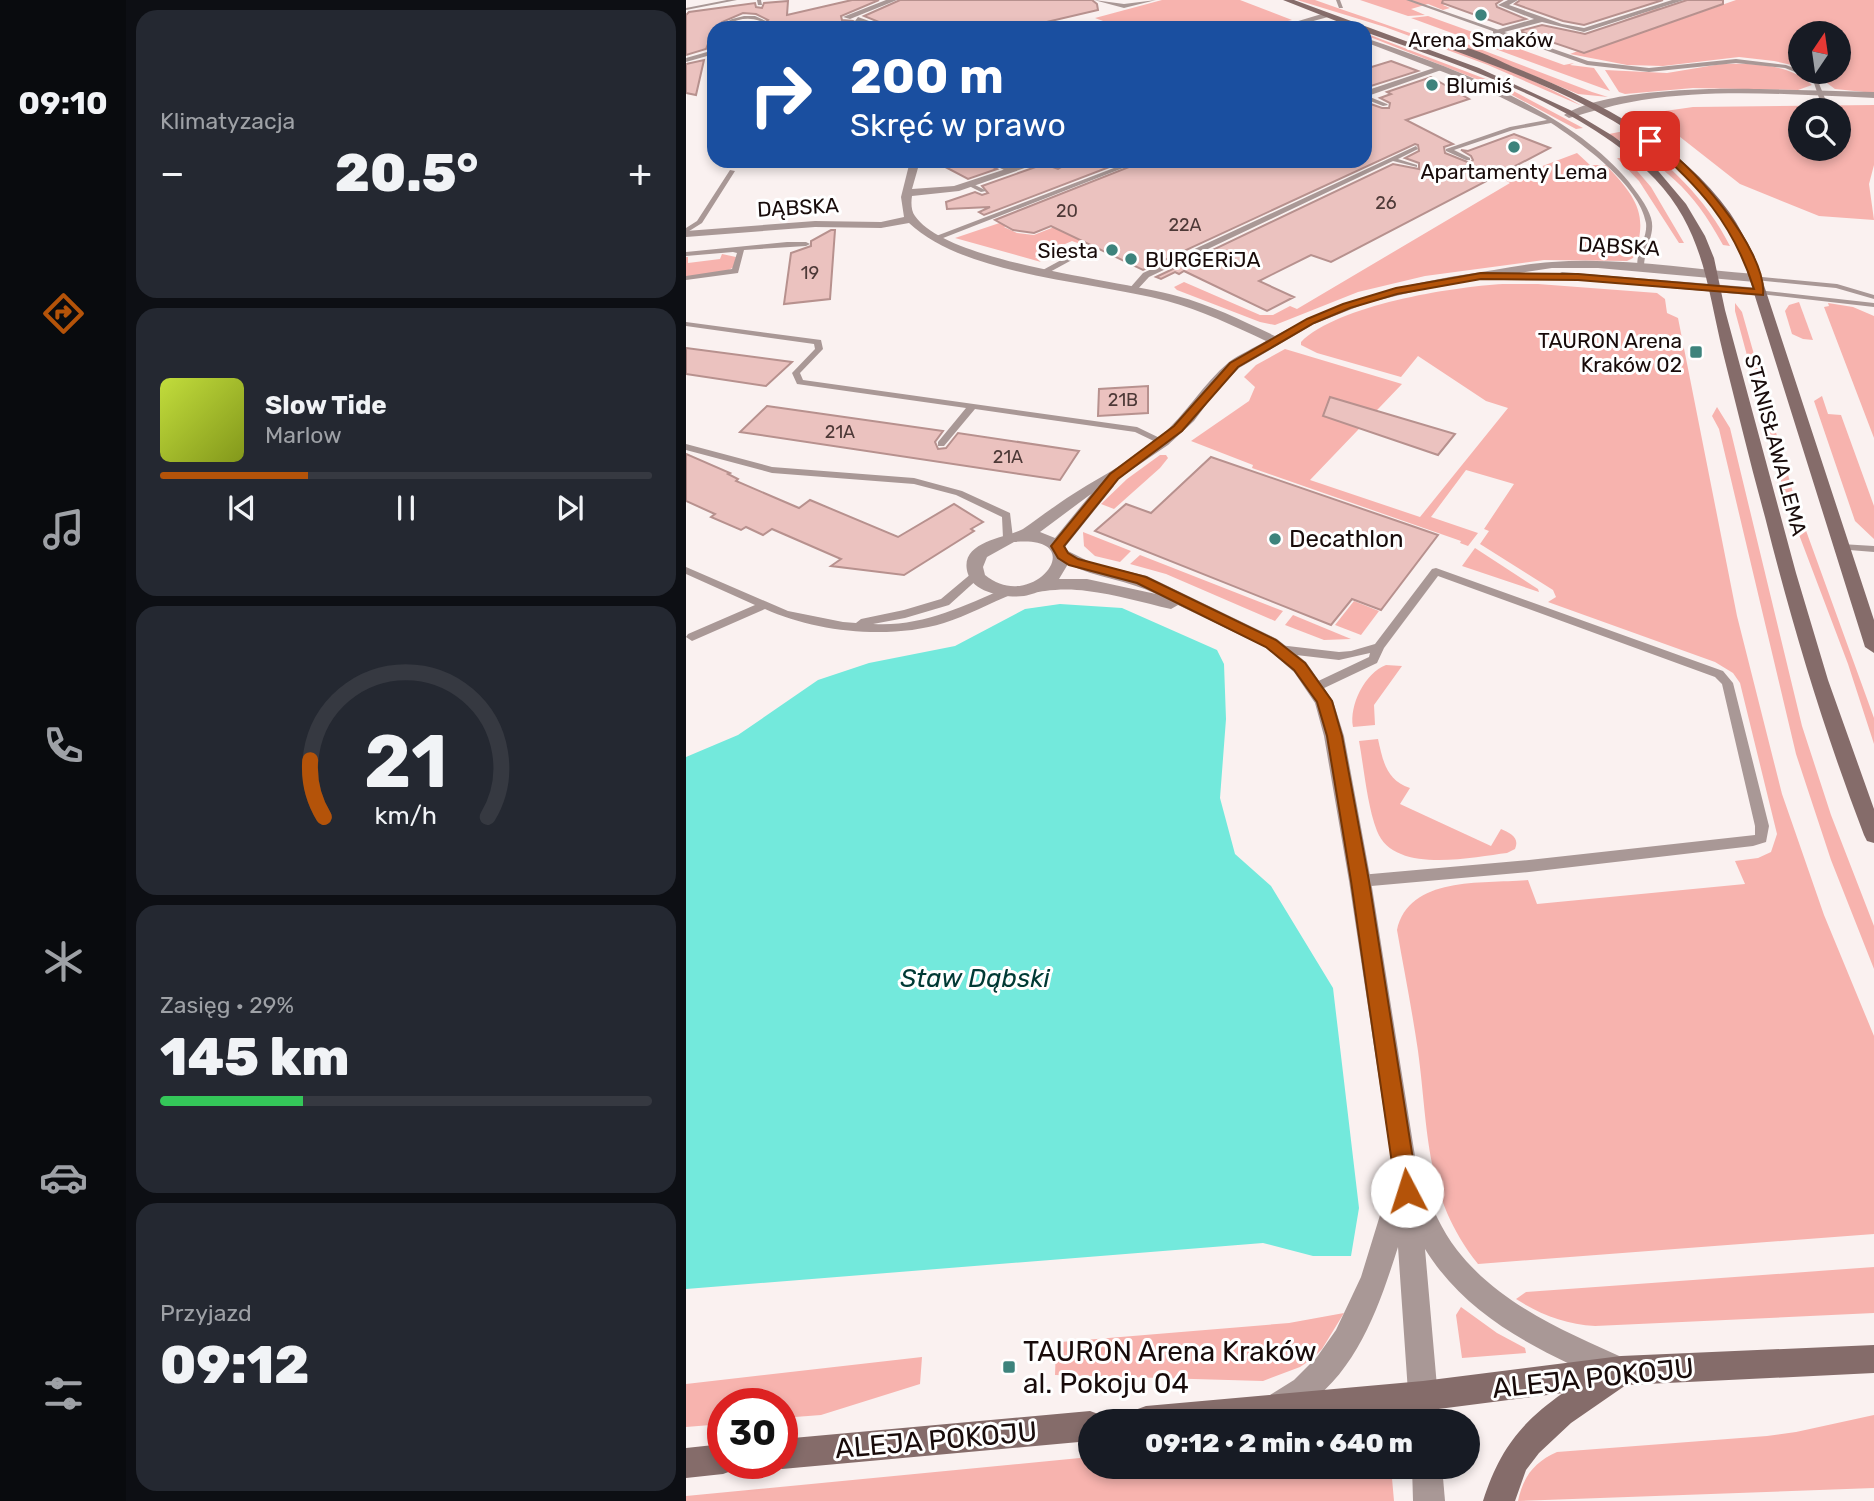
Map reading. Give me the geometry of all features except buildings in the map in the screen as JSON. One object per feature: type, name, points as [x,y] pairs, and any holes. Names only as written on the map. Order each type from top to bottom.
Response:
[{"type":"main road","name":"STANISŁAWA LEMA","points":[[1287,0],[1341,21]]},
{"type":"main road","points":[[1337,3],[1353,11]]},
{"type":"main road","name":"STANISŁAWA LEMA","points":[[1372,32],[1508,82],[1569,115],[1637,158],[1662,180],[1700,236],[1707,253],[1775,527],[1841,747],[1874,835]]},
{"type":"main road","name":"STANISŁAWA LEMA","points":[[1439,42],[1517,71],[1594,106],[1616,113],[1667,153],[1705,190],[1738,234],[1760,292],[1874,647]]},
{"type":"main road","name":"ALEJA POKOJU","points":[[1347,1409],[1424,1408],[1620,1371],[1874,1359]]},
{"type":"main road","points":[[1499,1501],[1508,1469],[1525,1444],[1544,1424],[1620,1371]]},
{"type":"main road","name":"ALEJA POKOJU","points":[[798,1453],[1078,1427]]},
{"type":"main road","points":[[686,1463],[707,1461]]},
{"type":"street","points":[[848,16],[893,0]]},
{"type":"street","points":[[1098,0],[1121,6],[1152,0]]},
{"type":"street","points":[[1514,0],[1502,5],[1571,30],[1584,30],[1680,0]]},
{"type":"street","points":[[1304,21],[1325,15]]},
{"type":"street","points":[[1496,33],[1540,20]]},
{"type":"street","points":[[1372,93],[1440,69]]},
{"type":"street","points":[[1569,115],[1594,106],[1678,94],[1874,98]]},
{"type":"street","points":[[1663,106],[1823,97]]},
{"type":"street","points":[[1569,115],[1616,113]]},
{"type":"street","points":[[913,168],[907,193],[907,209],[911,219],[936,238],[971,253],[1133,289],[1200,308],[1274,340]]},
{"type":"street","points":[[907,193],[971,185],[1019,168]]},
{"type":"street","name":"DĄBSKA","points":[[686,233],[815,224],[881,225],[911,219]]},
{"type":"street","name":"DĄBSKA","points":[[1114,476],[1163,442],[1189,418],[1209,391],[1234,365],[1310,321],[1363,300],[1428,284],[1552,265],[1640,268],[1760,292]]},
{"type":"street","name":"DĄBSKA","points":[[1481,276],[1712,281],[1755,278]]},
{"type":"street","points":[[1114,476],[1086,491],[1017,537],[986,548],[977,558],[976,575],[990,587],[1009,591],[1040,585],[1098,587],[1199,610]]},
{"type":"street","points":[[1040,585],[1054,577],[1062,566],[1060,551],[1114,476]]},
{"type":"street","points":[[1017,537],[1047,539],[1060,551],[1087,567],[1142,580],[1279,649],[1300,667],[1324,701],[1335,736],[1405,1165],[1424,1408]]},
{"type":"street","points":[[1405,1165],[1424,1219],[1434,1238],[1465,1280],[1489,1303],[1531,1331],[1620,1371]]},
{"type":"street","points":[[1272,1409],[1282,1405],[1321,1373],[1351,1331],[1379,1263],[1405,1165]]},
{"type":"street","points":[[1428,1479],[1429,1501]]},
{"type":"lane","points":[[686,9],[735,0]]},
{"type":"lane","points":[[1408,0],[1587,63],[1614,68],[1668,70],[1736,61],[1774,65],[1811,78],[1823,97]]},
{"type":"lane","points":[[755,18],[763,13],[760,4]]},
{"type":"lane","points":[[848,16],[855,21]]},
{"type":"lane","points":[[730,21],[755,18],[764,21]]},
{"type":"lane","points":[[1372,43],[1500,94],[1550,121],[1617,169],[1646,212],[1650,230],[1639,259],[1640,268]]},
{"type":"lane","points":[[686,60],[707,54]]},
{"type":"lane","points":[[1372,99],[1385,105]]},
{"type":"lane","points":[[1468,159],[1448,150],[1512,128],[1550,121]]},
{"type":"lane","points":[[1133,289],[1146,275],[1416,148]]},
{"type":"lane","points":[[1392,159],[1415,166]]},
{"type":"lane","points":[[1004,168],[1010,171]]},
{"type":"lane","points":[[936,238],[1120,168]]},
{"type":"lane","points":[[686,233],[700,222],[732,171]]},
{"type":"lane","points":[[1096,177],[1110,182]]},
{"type":"lane","points":[[971,185],[983,191]]},
{"type":"lane","points":[[1075,185],[1088,191]]},
{"type":"lane","points":[[686,254],[806,244]]},
{"type":"lane","points":[[686,278],[735,271],[741,252],[732,249]]},
{"type":"lane","points":[[1045,271],[1087,249]]},
{"type":"lane","points":[[1755,278],[1837,286],[1874,297]]},
{"type":"lane","points":[[1760,292],[1874,305]]},
{"type":"lane","points":[[1847,300],[1874,313]]},
{"type":"lane","points":[[686,324],[818,342],[819,349],[796,373],[800,382],[1137,430],[1163,442]]},
{"type":"lane","points":[[941,444],[972,407]]},
{"type":"lane","points":[[686,447],[772,470],[914,481],[959,493],[1007,515],[1017,537]]},
{"type":"lane","points":[[1841,547],[1874,549]]},
{"type":"lane","points":[[686,570],[785,614],[843,626],[889,629],[942,620],[1009,591]]},
{"type":"lane","points":[[1316,687],[1373,660],[1379,647],[1436,571],[1712,670],[1727,683],[1762,831],[1761,838],[1753,842],[1360,881]]},
{"type":"lane","points":[[843,626],[905,614],[945,602],[976,575]]},
{"type":"lane","points":[[692,637],[765,605]]},
{"type":"lane","points":[[1279,649],[1339,656],[1379,647]]},
{"type":"shaded area","points":[[1162,0],[1240,0],[1292,20],[1103,21],[1095,18]]},
{"type":"shaded area","points":[[1297,0],[1315,0],[1451,47],[1518,74],[1582,106],[1488,65],[1372,21]]},
{"type":"shaded area","points":[[1360,0],[1458,0],[1443,5],[1450,8],[1443,10],[1428,4],[1411,9],[1425,15],[1408,16]]},
{"type":"shaded area","points":[[1736,0],[1874,0],[1874,93],[1835,89],[1828,84],[1852,84],[1852,21],[1788,21],[1788,64],[1739,57],[1663,66],[1627,65],[1570,54],[1578,51],[1584,53],[1661,26],[1624,20],[1658,8],[1667,10],[1652,16],[1673,22]]},
{"type":"shaded area","points":[[1428,16],[1564,65],[1574,63],[1570,65],[1594,68],[1610,91],[1411,18]]},
{"type":"shaded area","points":[[1438,33],[1608,97],[1578,94],[1438,36]]},
{"type":"shaded area","points":[[1372,36],[1504,86],[1583,128],[1576,129],[1499,88]]},
{"type":"shaded area","points":[[1721,64],[1756,64],[1788,71],[1788,84],[1812,85],[1798,90],[1693,88],[1625,94],[1619,92],[1605,70],[1667,73]]},
{"type":"shaded area","points":[[1851,105],[1874,105],[1874,165],[1869,184],[1874,220],[1819,216],[1740,184],[1661,122],[1658,112],[1693,107],[1788,106],[1788,161],[1851,161]]},
{"type":"shaded area","points":[[1624,131],[1684,182],[1709,212],[1730,246],[1723,245],[1700,208],[1675,180],[1646,157],[1609,134]]},
{"type":"shaded area","points":[[1577,153],[1590,165],[1606,165],[1625,187],[1637,207],[1640,218],[1638,243],[1633,258],[1627,261],[1544,260],[1425,276],[1358,292],[1275,325],[1260,322],[1174,287],[1184,282],[1260,315],[1273,315],[1290,306],[1297,309],[1510,183],[1505,180]]},
{"type":"shaded area","points":[[1617,158],[1626,158],[1651,187],[1684,243],[1679,243],[1639,181]]},
{"type":"shaded area","points":[[1202,168],[1209,168],[1116,230],[1083,245],[1072,241],[1035,257],[1041,262],[955,238],[1026,214],[1031,216],[1004,227],[1017,233],[1034,235]]},
{"type":"shaded area","points":[[722,254],[736,257],[734,267],[727,271],[686,277],[686,257],[688,263],[720,259]]},
{"type":"shaded area","points":[[1503,284],[1657,293],[1665,299],[1667,313],[1678,318],[1737,616],[1782,794],[1824,915],[1874,1036],[1874,1234],[1478,1264],[1447,1213],[1432,1162],[1418,1051],[1397,930],[1404,912],[1416,900],[1432,891],[1470,883],[1528,880],[1537,904],[1745,884],[1735,861],[1758,858],[1771,852],[1777,834],[1740,683],[1733,673],[1715,662],[1548,602],[1556,597],[1553,590],[1480,544],[1489,531],[1484,529],[1514,484],[1466,470],[1431,517],[1478,533],[1468,546],[1460,543],[1461,541],[1252,468],[1253,465],[1191,441],[1249,401],[1255,387],[1244,377],[1256,365],[1285,349],[1402,384],[1310,480],[1420,517],[1508,408],[1486,401],[1418,356],[1401,377],[1317,353],[1301,345],[1301,342],[1318,329],[1367,308],[1426,294]]},
{"type":"shaded area","points":[[1799,302],[1813,340],[1792,334],[1785,311],[1789,305]]},
{"type":"shaded area","points":[[1735,303],[1742,312],[1796,503],[1874,718],[1874,744],[1848,664],[1787,503]]},
{"type":"shaded area","points":[[1828,303],[1853,307],[1874,316],[1874,438],[1824,307],[1829,306]]},
{"type":"shaded area","points":[[1822,396],[1828,414],[1841,415],[1874,506],[1874,539],[1855,521],[1814,401]]},
{"type":"shaded area","points":[[1717,407],[1730,428],[1802,726],[1831,815],[1874,926],[1874,969],[1831,860],[1796,754],[1719,429],[1712,416]]},
{"type":"shaded area","points":[[1160,455],[1166,455],[1168,458],[1114,509],[1101,504],[1127,479]]},
{"type":"shaded area","points":[[1083,532],[1131,551],[1120,562],[1095,556],[1084,546]]},
{"type":"shaded area","points":[[1475,548],[1538,589],[1539,592],[1462,566]]},
{"type":"shaded area","points":[[1140,555],[1283,611],[1275,621],[1166,574],[1130,564]]},
{"type":"shaded area","points":[[1354,601],[1379,611],[1361,635],[1335,625]]},
{"type":"shaded area","points":[[1293,615],[1351,639],[1324,640],[1285,625]]},
{"type":"shaded area","points":[[1386,665],[1402,666],[1374,705],[1375,725],[1353,727],[1352,718],[1360,691],[1371,675]]},
{"type":"shaded area","points":[[1378,739],[1387,769],[1396,780],[1410,788],[1400,804],[1491,846],[1501,829],[1515,838],[1515,849],[1507,853],[1436,860],[1400,854],[1386,845],[1377,831],[1371,810],[1359,741]]},
{"type":"shaded area","points":[[1874,1267],[1874,1313],[1595,1326],[1554,1318],[1516,1299],[1526,1292]]},
{"type":"shaded area","points":[[1461,1307],[1497,1333],[1525,1348],[1526,1353],[1462,1358],[1456,1315]]},
{"type":"shaded area","points":[[1344,1313],[1322,1349],[1312,1359],[1300,1367],[1263,1381],[1055,1375],[1056,1347],[1060,1342],[1289,1323]]},
{"type":"shaded area","points":[[922,1357],[920,1384],[821,1415],[798,1417],[798,1388],[707,1388],[707,1425],[686,1427],[686,1384]]},
{"type":"shaded area","points":[[1874,1415],[1874,1488],[1518,1501],[1531,1471],[1542,1460],[1557,1452],[1767,1436]]},
{"type":"shaded area","points":[[1078,1458],[1078,1479],[1392,1479],[1394,1501],[686,1501],[686,1496]]},
{"type":"water","name":"Staw Dąbski","points":[[1060,604],[1122,608],[1217,650],[1224,664],[1226,719],[1220,798],[1235,854],[1271,886],[1333,988],[1359,1208],[1351,1256],[1313,1256],[1263,1243],[686,1289],[686,757],[738,735],[818,680],[869,663],[955,646],[1025,609]]},
{"type":"place","name":"Arena Smaków","points":[[1481,15]]},
{"type":"place","name":"Blumiś","points":[[1432,85]]},
{"type":"place","name":"Apartamenty Lema","points":[[1514,147]]},
{"type":"place","name":"Siesta","points":[[1112,250]]},
{"type":"place","name":"BURGERiJA","points":[[1131,259]]},
{"type":"place","name":"TAURON Arena Kraków 02","points":[[1696,352]]},
{"type":"place","name":"Decathlon","points":[[1275,539]]},
{"type":"place","name":"TAURON Arena Kraków al. Pokoju 04","points":[[1009,1367]]},
{"type":"route","points":[[1407,1191],[1360,881],[1335,736],[1324,701],[1300,667],[1271,643],[1142,580],[1074,562],[1063,555],[1057,546],[1114,476],[1178,429],[1234,365],[1310,321],[1346,306],[1396,291],[1481,276],[1578,277],[1760,292],[1748,255],[1738,234],[1720,208],[1691,175],[1650,141]]}]
